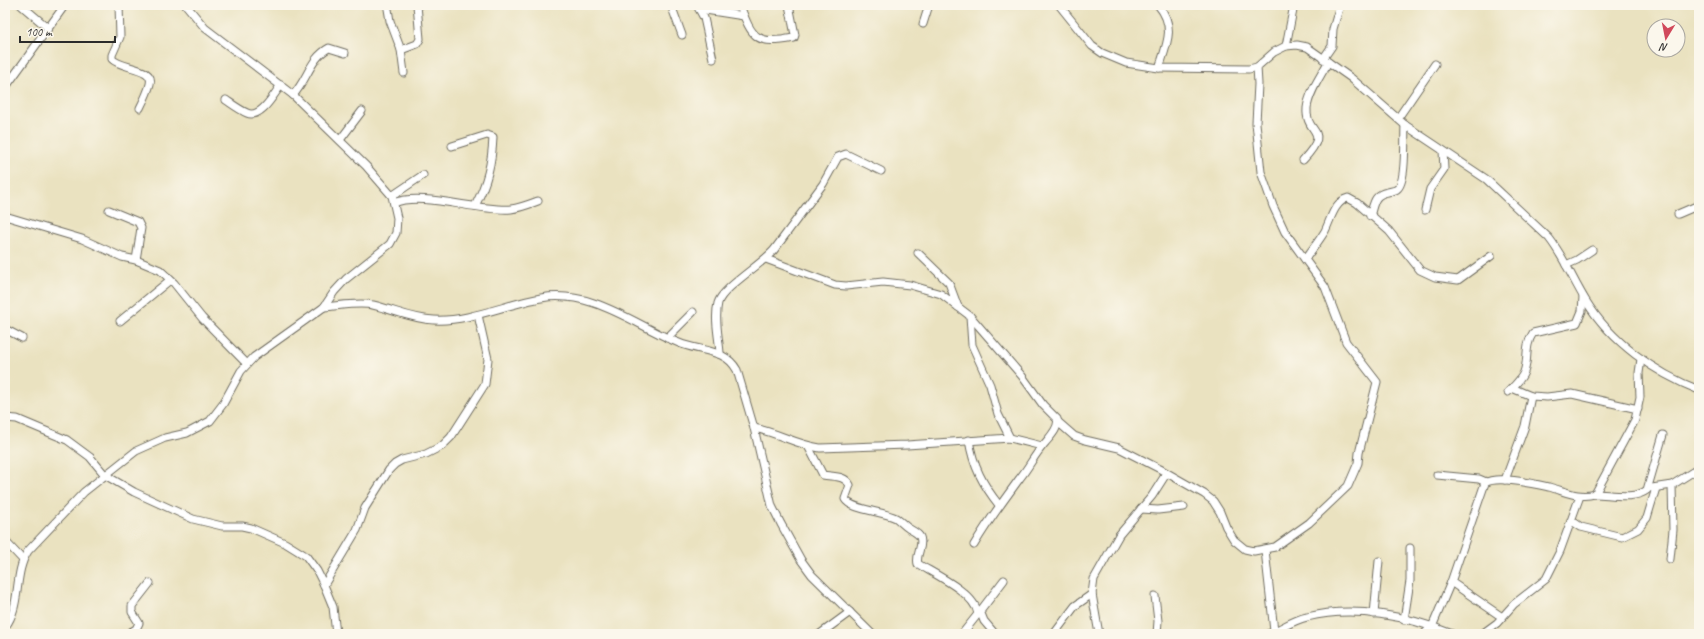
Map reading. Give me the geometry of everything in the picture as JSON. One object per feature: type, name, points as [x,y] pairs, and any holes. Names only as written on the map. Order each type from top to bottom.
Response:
[{"type":"street","points":[[21,5],[48,28]]},
{"type":"street","points":[[5,88],[65,5]]},
{"type":"street","points":[[119,5],[120,37],[112,55],[112,59],[121,65],[144,71],[150,76],[151,83],[140,108]]},
{"type":"street","points":[[5,627],[11,620],[15,608],[22,559],[67,507],[136,451],[165,438],[187,432],[210,421],[223,404],[247,364],[254,357],[324,308],[334,292],[346,279],[390,244],[396,233],[397,218],[393,199],[366,166],[292,94],[205,28],[186,5]]},
{"type":"street","points":[[401,50],[417,44],[420,39],[417,5]]},
{"type":"street","points":[[671,5],[682,35]]},
{"type":"street","points":[[740,5],[744,16],[755,35],[762,40],[775,42],[794,38],[796,34],[789,5]]},
{"type":"street","points":[[923,24],[929,5]]},
{"type":"street","points":[[1059,5],[1086,40],[1102,54],[1126,63],[1159,68],[1236,70],[1257,67],[1274,52],[1286,46],[1302,45],[1351,78],[1405,125],[1486,180],[1557,249],[1583,297],[1602,325],[1641,359],[1664,375],[1699,390]]},
{"type":"street","points":[[1158,5],[1167,18],[1169,29],[1159,68]]},
{"type":"street","points":[[1286,46],[1294,5]]},
{"type":"street","points":[[1303,160],[1314,148],[1318,140],[1308,118],[1307,109],[1309,100],[1332,46],[1333,29],[1340,5]]},
{"type":"street","points":[[698,7],[744,16]]},
{"type":"street","points":[[698,7],[704,18],[713,59]]},
{"type":"street","points":[[388,9],[390,21],[401,50],[404,73]]},
{"type":"street","points":[[292,94],[298,90],[314,61],[324,50],[329,48],[346,54]]},
{"type":"street","points":[[1398,118],[1435,64]]},
{"type":"street","points":[[766,259],[835,285],[846,286],[883,282],[936,292],[970,316],[1022,376],[1043,405],[1058,422],[1074,436],[1119,448],[1204,494],[1213,501],[1234,540],[1245,549],[1254,551],[1266,550],[1275,547],[1309,523],[1348,486],[1358,462],[1364,430],[1377,382],[1374,376],[1346,342],[1325,287],[1285,232],[1273,206],[1262,172],[1256,123],[1258,84],[1257,67]]},
{"type":"street","points":[[226,100],[248,114],[253,114],[261,111],[281,85]]},
{"type":"street","points":[[340,140],[362,111]]},
{"type":"street","points":[[1370,216],[1375,198],[1378,194],[1395,190],[1400,187],[1404,156],[1405,125]]},
{"type":"street","points":[[452,146],[487,135],[493,137],[489,176],[475,206]]},
{"type":"street","points":[[1425,210],[1430,189],[1444,169],[1443,151]]},
{"type":"street","points":[[720,353],[717,310],[722,294],[766,259],[823,184],[838,158],[846,154],[881,171]]},
{"type":"street","points":[[393,199],[423,175]]},
{"type":"street","points":[[393,199],[399,201],[431,201],[511,209],[538,201]]},
{"type":"street","points":[[1305,259],[1325,230],[1335,209],[1343,200],[1352,200],[1389,231],[1420,270],[1435,277],[1458,280],[1491,256]]},
{"type":"street","points":[[1678,214],[1699,205]]},
{"type":"street","points":[[109,210],[138,222],[141,228],[136,260]]},
{"type":"street","points":[[5,216],[82,239],[122,257],[136,260],[160,270],[202,318],[247,364]]},
{"type":"street","points":[[1566,265],[1592,250]]},
{"type":"street","points":[[918,253],[949,283],[958,307]]},
{"type":"street","points":[[120,320],[170,280]]},
{"type":"street","points":[[1583,297],[1582,311],[1577,323],[1533,333],[1527,344],[1524,373],[1510,390],[1531,396],[1547,397],[1572,394],[1638,409]]},
{"type":"street","points":[[324,308],[356,304],[372,305],[403,315],[436,320],[478,314],[541,298],[570,298],[599,304],[683,345],[720,353],[734,364],[737,370],[754,428],[772,506],[781,524],[801,560],[812,575],[872,634]]},
{"type":"street","points":[[667,338],[694,312]]},
{"type":"street","points":[[324,585],[357,530],[365,508],[389,470],[402,460],[426,454],[442,446],[451,437],[485,384],[488,359],[478,314]]},
{"type":"street","points":[[970,316],[972,345],[990,385],[998,414],[1010,438]]},
{"type":"street","points":[[5,329],[22,338]]},
{"type":"street","points":[[1595,494],[1627,436],[1638,409],[1640,397],[1639,373],[1641,359]]},
{"type":"street","points":[[1505,480],[1525,426],[1531,396]]},
{"type":"street","points":[[5,418],[17,419],[67,440],[90,457],[105,475],[134,492],[193,519],[222,526],[242,526],[285,543],[306,556],[317,571],[324,585],[332,607],[336,634]]},
{"type":"street","points":[[974,544],[999,505],[1051,436],[1058,422]]},
{"type":"street","points":[[754,428],[764,430],[808,446],[839,448],[1010,438],[1042,446]]},
{"type":"street","points":[[1647,490],[1662,435]]},
{"type":"street","points":[[969,440],[977,473],[988,492],[999,505]]},
{"type":"street","points":[[808,446],[823,475],[842,477],[848,481],[850,485],[845,498],[851,506],[873,510],[896,518],[920,538],[921,543],[916,560],[918,564],[969,596],[977,606],[984,622],[995,634]]},
{"type":"street","points":[[1424,634],[1432,627],[1450,582],[1482,488],[1486,482],[1491,479],[1505,480],[1550,487],[1580,496],[1595,494],[1634,495],[1647,490],[1672,485],[1699,468]]},
{"type":"street","points":[[1099,634],[1092,594],[1094,580],[1105,556],[1119,535],[1141,509],[1166,474]]},
{"type":"street","points":[[1437,475],[1479,479],[1486,482]]},
{"type":"street","points":[[1670,559],[1673,530],[1672,485]]},
{"type":"street","points":[[1572,521],[1581,527],[1622,537],[1638,529],[1647,518],[1656,488]]},
{"type":"street","points":[[1482,634],[1502,618],[1514,604],[1546,579],[1560,551],[1580,496]]},
{"type":"street","points":[[1141,509],[1158,510],[1184,507]]},
{"type":"street","points":[[5,540],[22,559]]},
{"type":"street","points":[[1404,620],[1410,581],[1410,548]]},
{"type":"street","points":[[1266,550],[1272,633],[1307,617],[1325,614],[1359,612],[1404,620],[1452,634]]},
{"type":"street","points":[[1374,614],[1379,561]]},
{"type":"street","points":[[962,634],[1004,580]]},
{"type":"street","points":[[1450,582],[1502,618]]},
{"type":"street","points":[[127,634],[136,628],[139,623],[132,612],[132,606],[150,583]]},
{"type":"street","points":[[1054,634],[1075,606],[1092,594]]},
{"type":"street","points":[[1155,596],[1158,621],[1157,634]]},
{"type":"street","points":[[820,634],[850,612]]},
{"type":"street","points":[[464,634],[474,634]]}]
